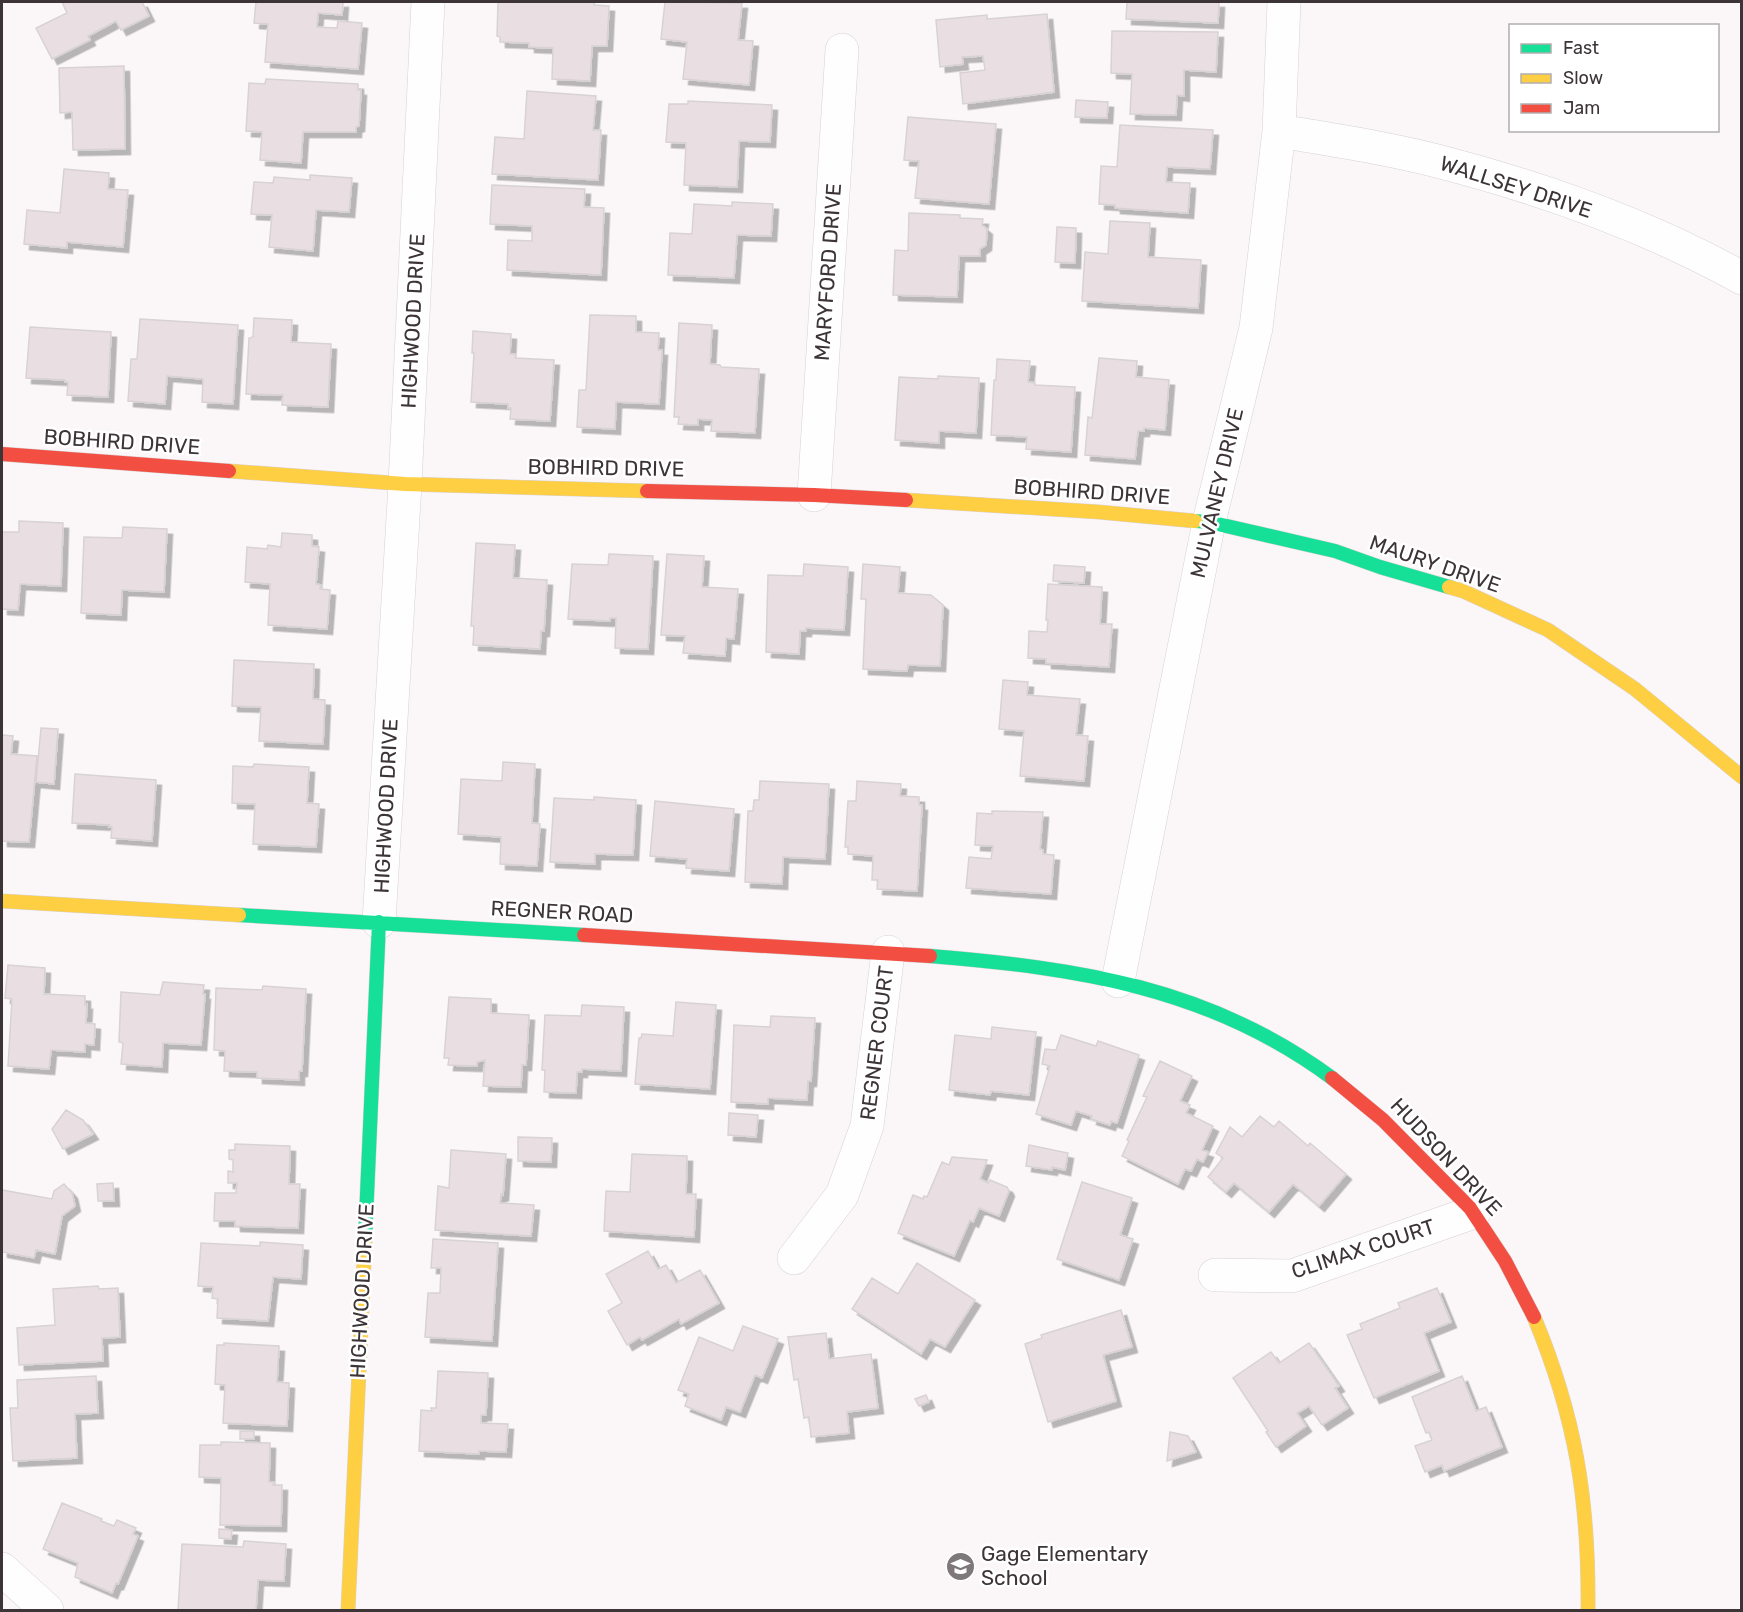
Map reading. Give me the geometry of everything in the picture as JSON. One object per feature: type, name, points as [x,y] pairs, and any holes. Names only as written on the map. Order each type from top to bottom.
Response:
[{"type":"street","name":"HIGHWOOD DRIVE","points":[[348,1611],[379,922],[405,484],[428,2]]},
{"type":"street","name":"MULVANEY DRIVE","points":[[1118,981],[1209,522],[1256,328],[1280,131],[1284,2]]},
{"type":"street","name":"MARYFORD DRIVE","points":[[814,495],[842,50]]},
{"type":"street","name":"WALLSEY DRIVE","points":[[1280,131],[1362,144],[1439,161],[1527,186],[1588,208],[1659,238],[1742,278]]},
{"type":"street","name":"BOBHIRD DRIVE","points":[[2,454],[405,484],[814,495],[1099,512],[1209,522]]},
{"type":"street","name":"MAURY DRIVE","points":[[1209,522],[1335,551],[1380,567],[1463,591],[1548,630],[1635,690],[1742,777]]},
{"type":"street","name":"REGNER ROAD","points":[[2,901],[888,952],[1035,964],[1118,981]]},
{"type":"street","name":"REGNER COURT","points":[[794,1258],[842,1195],[867,1126],[888,952]]},
{"type":"street","name":"HUDSON DRIVE","points":[[1118,981],[1207,1008],[1255,1029],[1302,1055],[1373,1109],[1474,1212],[1523,1294],[1543,1338],[1561,1389],[1575,1441],[1584,1494],[1589,1548],[1588,1611]]},
{"type":"street","name":"CLIMAX COURT","points":[[1215,1275],[1292,1276],[1474,1212]]},
{"type":"street","points":[[2,1569],[47,1611]]},
{"type":"building","points":[[62,2],[142,2],[149,16],[121,30],[116,21],[88,36],[90,40],[52,59],[36,28],[67,13]]},
{"type":"building","points":[[256,2],[343,2],[342,15],[318,13],[317,27],[337,28],[338,21],[362,23],[358,69],[265,62],[268,24],[254,23]]},
{"type":"building","points":[[498,2],[595,2],[594,5],[609,6],[607,46],[592,46],[590,81],[552,79],[553,48],[529,47],[529,43],[500,42],[500,37],[497,36]]},
{"type":"building","points":[[665,2],[742,3],[738,40],[753,41],[749,85],[683,79],[687,42],[661,39]]},
{"type":"building","points":[[1127,2],[1219,2],[1218,23],[1126,19]]},
{"type":"building","points":[[1047,14],[1054,92],[963,104],[960,73],[985,70],[983,56],[962,57],[963,64],[940,67],[936,20],[987,15],[987,19]]},
{"type":"building","points":[[1112,31],[1218,32],[1216,72],[1184,70],[1184,96],[1177,95],[1176,115],[1130,114],[1132,74],[1111,73]]},
{"type":"building","points":[[124,66],[125,149],[73,150],[72,112],[60,113],[59,68]]},
{"type":"building","points":[[266,79],[358,84],[358,90],[361,90],[359,126],[356,127],[356,132],[303,132],[301,163],[260,160],[262,132],[246,131],[249,83],[265,84]]},
{"type":"building","points":[[527,91],[596,96],[593,130],[601,130],[598,180],[492,174],[495,137],[524,139]]},
{"type":"building","points":[[1076,100],[1108,102],[1107,118],[1075,117]]},
{"type":"building","points":[[688,101],[772,105],[770,142],[739,141],[737,187],[684,185],[686,143],[666,142],[669,104],[688,104]]},
{"type":"building","points":[[908,117],[996,124],[989,204],[915,198],[919,161],[904,160]]},
{"type":"building","points":[[1120,125],[1213,130],[1210,169],[1167,167],[1166,182],[1190,183],[1188,213],[1115,208],[1115,205],[1099,204],[1101,166],[1117,167]]},
{"type":"building","points":[[64,169],[109,173],[108,189],[128,190],[123,247],[67,242],[67,248],[24,244],[27,210],[60,213]]},
{"type":"building","points":[[310,175],[352,178],[349,212],[316,210],[313,251],[269,247],[272,215],[251,214],[254,182],[273,183],[274,177],[310,180]]},
{"type":"building","points":[[492,185],[585,189],[584,207],[604,208],[601,275],[507,270],[508,240],[532,241],[532,226],[490,224]]},
{"type":"building","points":[[732,202],[773,204],[771,236],[737,235],[734,278],[668,275],[670,233],[692,234],[694,204],[732,206]]},
{"type":"building","points":[[909,213],[960,215],[960,218],[983,219],[982,225],[987,229],[986,245],[980,249],[980,256],[959,256],[957,297],[893,295],[895,250],[908,251]]},
{"type":"building","points":[[1110,221],[1150,223],[1148,257],[1201,260],[1198,308],[1082,301],[1085,252],[1108,254]]},
{"type":"building","points":[[1057,227],[1076,228],[1075,263],[1055,262]]},
{"type":"building","points":[[590,315],[636,316],[636,332],[659,333],[658,350],[662,350],[659,404],[616,402],[615,429],[577,427],[579,390],[586,390]]},
{"type":"building","points":[[254,318],[292,320],[291,342],[331,344],[328,407],[282,405],[283,395],[246,394],[249,338],[253,337]]},
{"type":"building","points":[[140,319],[238,325],[233,404],[202,402],[203,379],[167,376],[165,404],[128,401],[131,359],[137,359]]},
{"type":"building","points":[[679,323],[712,325],[710,364],[721,367],[759,369],[755,433],[711,431],[712,420],[698,419],[698,425],[678,424],[679,417],[674,417]]},
{"type":"building","points":[[30,327],[111,332],[108,397],[67,395],[68,382],[65,380],[26,378]]},
{"type":"building","points":[[473,331],[511,334],[510,354],[516,354],[515,358],[554,360],[550,421],[510,419],[511,408],[508,408],[508,404],[471,402]]},
{"type":"building","points":[[1099,358],[1137,361],[1136,377],[1169,380],[1165,430],[1144,428],[1144,431],[1138,431],[1135,459],[1085,455],[1088,417],[1092,418]]},
{"type":"building","points":[[997,359],[1030,361],[1028,382],[1035,383],[1035,385],[1075,387],[1071,452],[1026,449],[1027,437],[991,435]]},
{"type":"building","points":[[938,376],[979,378],[976,433],[939,431],[939,443],[895,440],[899,377],[938,379]]},
{"type":"building","points":[[19,521],[63,523],[61,586],[20,584],[18,610],[2,609],[2,532],[19,532]]},
{"type":"building","points":[[123,527],[167,529],[164,592],[122,590],[121,615],[81,613],[84,537],[122,538]]},
{"type":"building","points":[[282,533],[312,535],[312,546],[319,547],[316,584],[321,585],[320,589],[330,590],[327,629],[268,625],[270,584],[245,582],[247,547],[267,549],[268,545],[281,547]]},
{"type":"building","points":[[476,543],[515,545],[513,578],[547,580],[544,631],[541,631],[540,649],[473,645],[474,626],[471,626]]},
{"type":"building","points":[[609,554],[653,556],[648,649],[615,648],[616,618],[610,618],[610,621],[568,619],[572,564],[608,565]]},
{"type":"building","points":[[667,554],[704,556],[702,587],[738,589],[734,639],[726,638],[725,656],[683,653],[685,636],[661,635]]},
{"type":"building","points":[[804,564],[848,567],[844,630],[806,628],[806,631],[800,631],[799,654],[766,652],[768,575],[803,576]]},
{"type":"building","points":[[863,564],[900,567],[898,593],[931,595],[943,605],[940,666],[908,665],[907,671],[863,669],[866,599],[861,599]]},
{"type":"building","points":[[1054,565],[1085,567],[1084,583],[1053,581]]},
{"type":"building","points":[[1048,584],[1102,587],[1100,624],[1112,624],[1109,667],[1046,663],[1046,659],[1028,658],[1029,631],[1047,632]]},
{"type":"building","points":[[234,660],[314,664],[313,699],[325,700],[323,744],[259,741],[261,707],[232,706]]},
{"type":"building","points":[[1003,680],[1028,682],[1027,695],[1080,699],[1076,735],[1088,736],[1084,781],[1020,776],[1024,731],[999,729]]},
{"type":"building","points":[[41,728],[58,729],[54,784],[36,782]]},
{"type":"building","points":[[2,735],[13,736],[11,754],[37,756],[29,842],[2,841]]},
{"type":"building","points":[[503,762],[535,764],[532,823],[540,824],[537,866],[500,864],[501,837],[458,834],[461,779],[502,781]]},
{"type":"building","points":[[254,764],[309,767],[307,803],[319,804],[316,847],[253,844],[255,804],[232,803],[233,766],[253,767]]},
{"type":"building","points":[[75,774],[156,780],[152,841],[111,838],[112,827],[109,827],[110,825],[72,823]]},
{"type":"building","points":[[760,781],[829,784],[825,859],[783,857],[782,884],[745,882],[748,811],[753,811],[754,800],[759,800]]},
{"type":"building","points":[[857,781],[901,784],[900,796],[919,797],[919,805],[922,805],[917,891],[877,889],[878,880],[872,880],[873,856],[848,854],[848,847],[845,847],[848,801],[856,801]]},
{"type":"building","points":[[594,797],[636,800],[633,855],[595,854],[595,864],[550,862],[554,798],[594,800]]},
{"type":"building","points":[[655,801],[734,809],[729,871],[686,868],[687,859],[650,856]]},
{"type":"building","points":[[992,811],[1043,812],[1040,849],[1043,850],[1043,854],[1054,855],[1051,894],[966,888],[969,857],[991,859],[993,846],[975,845],[977,813],[992,814]]},
{"type":"building","points":[[8,965],[45,968],[44,994],[85,996],[86,1023],[95,1024],[94,1045],[85,1044],[85,1052],[51,1050],[49,1069],[8,1066],[12,999],[5,998]]},
{"type":"building","points":[[163,982],[204,985],[201,1045],[163,1043],[162,1067],[121,1064],[123,1043],[119,1042],[121,992],[160,995]]},
{"type":"building","points":[[263,986],[306,989],[302,1071],[299,1071],[299,1080],[257,1078],[257,1072],[224,1071],[225,1051],[214,1050],[216,988],[262,990]]},
{"type":"building","points":[[449,997],[491,999],[491,1013],[529,1015],[526,1065],[522,1065],[521,1087],[483,1086],[485,1060],[477,1062],[477,1066],[448,1065],[449,1058],[444,1058]]},
{"type":"building","points":[[676,1002],[716,1005],[710,1089],[635,1084],[639,1038],[642,1034],[673,1036]]},
{"type":"building","points":[[582,1005],[624,1007],[621,1071],[582,1069],[582,1072],[577,1072],[576,1093],[544,1092],[545,1070],[542,1070],[545,1015],[581,1016]]},
{"type":"building","points":[[771,1016],[815,1018],[811,1081],[808,1081],[807,1100],[768,1098],[768,1104],[731,1102],[734,1025],[770,1027]]},
{"type":"building","points":[[992,1027],[1036,1032],[1029,1095],[991,1091],[990,1095],[949,1090],[955,1035],[991,1039]]},
{"type":"building","points":[[1061,1035],[1096,1046],[1098,1041],[1139,1055],[1117,1123],[1111,1121],[1110,1125],[1076,1111],[1071,1125],[1036,1114],[1050,1066],[1042,1064],[1045,1049],[1056,1050]]},
{"type":"building","points":[[1160,1061],[1192,1076],[1180,1101],[1190,1105],[1186,1113],[1213,1126],[1202,1150],[1208,1152],[1203,1162],[1197,1159],[1191,1171],[1185,1169],[1178,1184],[1122,1156],[1147,1097],[1143,1096]]},
{"type":"building","points":[[66,1110],[83,1120],[93,1134],[63,1149],[52,1129]]},
{"type":"building","points":[[729,1113],[758,1115],[756,1137],[728,1135]]},
{"type":"building","points":[[1260,1116],[1274,1127],[1279,1121],[1308,1146],[1310,1143],[1346,1174],[1319,1206],[1293,1184],[1269,1212],[1234,1183],[1226,1192],[1208,1177],[1223,1158],[1216,1153],[1230,1127],[1242,1137]]},
{"type":"building","points":[[518,1137],[552,1138],[551,1162],[518,1161]]},
{"type":"building","points":[[235,1144],[290,1146],[289,1184],[300,1184],[298,1228],[235,1226],[235,1221],[214,1221],[215,1193],[236,1193],[237,1183],[228,1183],[228,1171],[233,1172],[233,1160],[229,1159],[229,1150],[235,1150]]},
{"type":"building","points":[[1029,1145],[1068,1153],[1065,1170],[1026,1166]]},
{"type":"building","points":[[451,1150],[506,1154],[503,1195],[501,1194],[500,1203],[534,1205],[531,1236],[435,1230],[438,1186],[449,1188]]},
{"type":"building","points":[[632,1154],[687,1156],[686,1194],[696,1194],[694,1237],[604,1231],[606,1191],[630,1192]]},
{"type":"building","points":[[952,1157],[987,1160],[980,1179],[988,1183],[990,1180],[1007,1187],[1009,1191],[999,1216],[979,1208],[973,1222],[970,1220],[954,1256],[898,1233],[913,1195],[923,1199],[924,1196],[927,1197],[942,1162],[949,1165]]},
{"type":"building","points":[[1082,1182],[1132,1198],[1120,1235],[1133,1239],[1119,1280],[1057,1259]]},
{"type":"building","points":[[113,1183],[114,1201],[98,1201],[97,1184]]},
{"type":"building","points":[[64,1184],[72,1193],[75,1206],[62,1216],[55,1254],[36,1250],[34,1258],[2,1252],[2,1190],[52,1199],[54,1191]]},
{"type":"building","points":[[433,1239],[498,1243],[492,1341],[425,1337],[428,1293],[440,1293],[441,1268],[431,1268]]},
{"type":"building","points":[[260,1242],[303,1245],[301,1279],[273,1277],[268,1321],[217,1318],[218,1299],[212,1298],[213,1287],[198,1286],[201,1243],[260,1246]]},
{"type":"building","points":[[648,1251],[658,1269],[666,1265],[676,1283],[700,1270],[719,1303],[681,1324],[679,1319],[642,1340],[640,1337],[627,1345],[608,1311],[622,1303],[606,1274]]},
{"type":"building","points":[[917,1263],[975,1300],[945,1347],[930,1339],[921,1354],[852,1309],[872,1278],[898,1294]]},
{"type":"building","points":[[98,1286],[99,1289],[118,1288],[120,1337],[102,1338],[103,1361],[19,1365],[17,1328],[55,1325],[53,1289]]},
{"type":"building","points":[[1437,1288],[1451,1322],[1424,1333],[1439,1371],[1374,1398],[1347,1335],[1362,1329],[1360,1324],[1400,1308],[1398,1303]]},
{"type":"building","points":[[1121,1310],[1132,1347],[1103,1355],[1116,1401],[1048,1422],[1025,1344],[1042,1338],[1041,1335]]},
{"type":"building","points":[[743,1326],[778,1339],[762,1378],[755,1375],[740,1412],[726,1407],[721,1420],[685,1406],[689,1394],[678,1390],[699,1337],[733,1351]]},
{"type":"building","points":[[826,1333],[829,1359],[871,1354],[878,1408],[847,1412],[849,1433],[811,1437],[809,1417],[804,1418],[798,1379],[794,1380],[788,1337]]},
{"type":"building","points":[[224,1343],[279,1346],[277,1382],[289,1383],[287,1426],[223,1423],[225,1385],[215,1384],[217,1345],[224,1345]]},
{"type":"building","points":[[1309,1343],[1339,1386],[1335,1388],[1348,1408],[1322,1425],[1309,1406],[1297,1413],[1306,1426],[1276,1447],[1233,1378],[1271,1352],[1279,1363]]},
{"type":"building","points":[[438,1371],[488,1373],[486,1415],[481,1415],[481,1423],[508,1424],[506,1452],[479,1451],[479,1454],[419,1451],[421,1410],[432,1411],[431,1408],[436,1408]]},
{"type":"building","points":[[96,1376],[98,1413],[75,1414],[77,1458],[13,1461],[10,1408],[18,1408],[17,1380]]},
{"type":"building","points":[[1462,1376],[1476,1411],[1486,1407],[1502,1447],[1444,1471],[1442,1465],[1425,1472],[1415,1446],[1432,1440],[1429,1432],[1426,1433],[1412,1397]]},
{"type":"building","points":[[926,1395],[929,1402],[919,1406],[915,1399]]},
{"type":"building","points":[[240,1431],[254,1431],[254,1439],[240,1439]]},
{"type":"building","points":[[1170,1432],[1188,1436],[1196,1452],[1167,1461]]},
{"type":"building","points":[[221,1442],[270,1443],[269,1482],[274,1482],[273,1485],[282,1485],[281,1526],[220,1525],[221,1478],[199,1477],[200,1445],[221,1445]]},
{"type":"building","points":[[62,1503],[114,1526],[117,1520],[136,1528],[133,1534],[138,1536],[112,1593],[75,1577],[78,1563],[43,1549]]},
{"type":"building","points":[[219,1529],[232,1530],[231,1539],[219,1538]]},
{"type":"building","points":[[244,1541],[286,1544],[284,1581],[258,1580],[256,1610],[178,1610],[182,1544],[243,1547]]},
{"type":"traffic: fast","points":[[1195,521],[1209,522],[1335,551],[1449,587]]},
{"type":"traffic: fast","points":[[239,915],[584,935]]},
{"type":"traffic: fast","points":[[365,1241],[379,922]]},
{"type":"traffic: fast","points":[[930,956],[1038,967],[1140,987],[1238,1022],[1285,1047],[1332,1078]]},
{"type":"traffic: slow","points":[[229,471],[405,484],[647,491]]},
{"type":"traffic: slow","points":[[906,500],[1099,512],[1195,521]]},
{"type":"traffic: slow","points":[[1449,587],[1463,591],[1548,630],[1635,689],[1742,777]]},
{"type":"traffic: slow","points":[[2,901],[239,915]]},
{"type":"traffic: slow","points":[[348,1610],[365,1241]]},
{"type":"traffic: slow","points":[[1534,1317],[1560,1390],[1577,1460],[1586,1532],[1588,1610]]},
{"type":"traffic: jam","points":[[2,454],[229,471]]},
{"type":"traffic: jam","points":[[647,491],[814,495],[906,500]]},
{"type":"traffic: jam","points":[[584,935],[930,956]]},
{"type":"traffic: jam","points":[[1332,1078],[1383,1120],[1470,1208],[1505,1261],[1534,1317]]},
{"type":"place","name":"Gage Elementary School","points":[[960,1566]]}]
